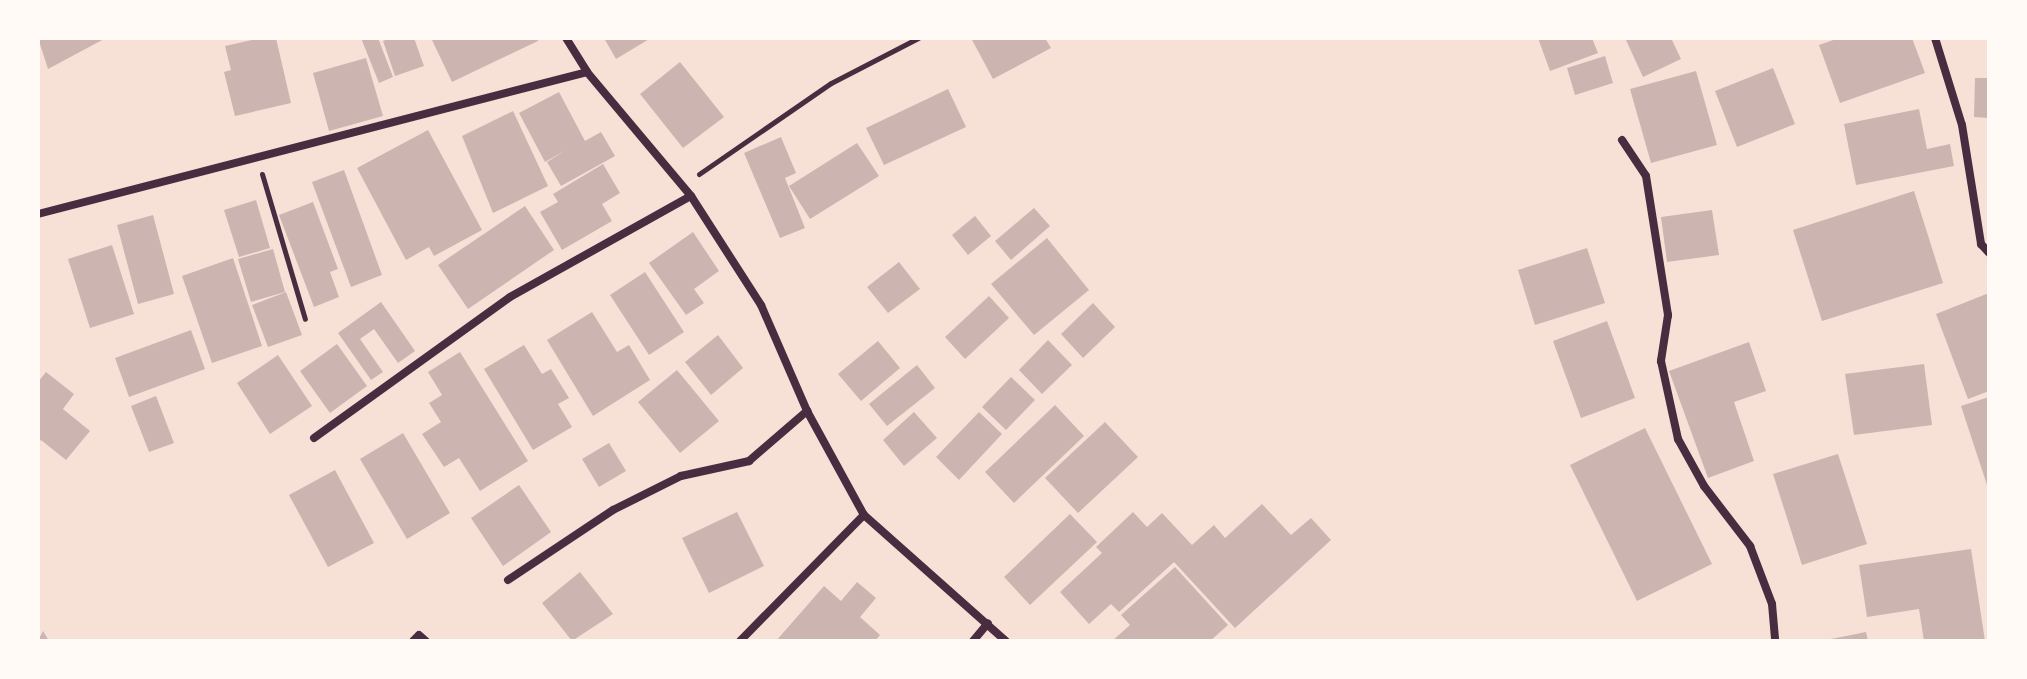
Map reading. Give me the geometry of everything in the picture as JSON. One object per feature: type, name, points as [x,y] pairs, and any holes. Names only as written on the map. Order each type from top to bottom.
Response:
[{"type":"street","points":[[566,38],[587,72],[691,196],[761,305],[807,411],[864,515],[1006,641]]},
{"type":"street","points":[[1935,38],[1962,125],[1981,244],[1989,253]]},
{"type":"street","points":[[38,214],[257,160],[587,72]]},
{"type":"street","points":[[1622,140],[1646,176],[1668,315],[1661,361],[1678,439],[1704,486],[1750,546],[1772,604],[1775,641]]},
{"type":"street","points":[[314,438],[510,297],[691,196]]},
{"type":"street","points":[[508,580],[613,510],[681,476],[749,461],[807,411]]},
{"type":"street","points":[[740,641],[864,515]]},
{"type":"street","points":[[973,641],[988,623]]},
{"type":"street","points":[[413,641],[419,635],[426,641]]},
{"type":"path","points":[[682,186],[831,83],[918,38]]},
{"type":"path","points":[[257,160],[305,319]]},
{"type":"building","points":[[38,38],[106,38],[48,69]]},
{"type":"building","points":[[260,38],[276,38],[291,103],[235,116],[224,72],[231,70],[225,46]]},
{"type":"building","points":[[361,38],[378,38],[393,77],[379,83]]},
{"type":"building","points":[[414,38],[424,66],[395,76],[383,41]]},
{"type":"building","points":[[431,38],[537,38],[538,41],[452,82]]},
{"type":"building","points":[[604,38],[651,38],[616,59]]},
{"type":"building","points":[[971,38],[1045,38],[1051,48],[993,79]]},
{"type":"building","points":[[1538,38],[1592,38],[1598,53],[1550,71]]},
{"type":"building","points":[[1625,38],[1671,38],[1681,59],[1643,77]]},
{"type":"building","points":[[1839,38],[1912,38],[1925,73],[1840,103],[1819,45]]},
{"type":"building","points":[[1605,56],[1613,83],[1575,95],[1567,68]]},
{"type":"building","points":[[366,58],[383,116],[329,131],[313,73]]},
{"type":"building","points":[[680,62],[724,117],[683,148],[640,94]]},
{"type":"building","points":[[1773,68],[1795,124],[1737,147],[1715,91]]},
{"type":"building","points":[[1696,71],[1717,145],[1651,163],[1630,89]]},
{"type":"building","points":[[1975,78],[1989,78],[1989,118],[1974,117]]},
{"type":"building","points":[[948,89],[966,127],[884,165],[866,128]]},
{"type":"building","points":[[559,92],[585,141],[601,132],[615,156],[561,186],[547,162],[566,150],[545,162],[519,113]]},
{"type":"building","points":[[1919,109],[1927,149],[1950,144],[1954,166],[1856,185],[1844,124]]},
{"type":"building","points":[[513,111],[548,186],[493,213],[462,136]]},
{"type":"building","points":[[428,130],[482,230],[434,256],[429,247],[406,260],[357,168]]},
{"type":"building","points":[[781,137],[796,173],[785,178],[805,228],[780,238],[744,153]]},
{"type":"building","points":[[857,143],[879,176],[810,219],[789,186]]},
{"type":"building","points":[[603,164],[620,193],[602,204],[612,221],[562,250],[540,212],[558,202],[553,194]]},
{"type":"building","points":[[344,170],[382,275],[351,287],[312,182]]},
{"type":"building","points":[[1914,191],[1943,283],[1822,321],[1793,230]]},
{"type":"building","points":[[256,200],[270,248],[239,257],[224,210]]},
{"type":"building","points":[[313,202],[338,269],[330,272],[339,297],[314,307],[279,215]]},
{"type":"building","points":[[525,206],[554,250],[468,309],[438,265]]},
{"type":"building","points":[[1034,208],[1050,226],[1011,260],[995,241]]},
{"type":"building","points":[[1712,210],[1719,255],[1667,262],[1661,217]]},
{"type":"building","points":[[153,215],[174,294],[138,304],[117,225]]},
{"type":"building","points":[[975,216],[991,236],[968,255],[952,235]]},
{"type":"building","points":[[693,232],[719,271],[694,289],[704,303],[686,315],[649,263]]},
{"type":"building","points":[[1047,238],[1089,290],[1034,335],[991,284]]},
{"type":"building","points":[[112,245],[134,314],[90,328],[68,259]]},
{"type":"building","points":[[1587,248],[1605,303],[1535,325],[1518,270]]},
{"type":"building","points":[[273,249],[285,292],[251,302],[238,259]]},
{"type":"building","points":[[233,258],[262,346],[212,363],[182,276]]},
{"type":"building","points":[[899,262],[920,289],[888,313],[867,287]]},
{"type":"building","points":[[645,272],[684,332],[649,355],[610,295]]},
{"type":"building","points":[[286,292],[302,335],[268,347],[252,305]]},
{"type":"building","points":[[1989,293],[1989,391],[1968,399],[1936,314]]},
{"type":"building","points":[[989,296],[1009,318],[965,359],[945,337]]},
{"type":"building","points":[[381,302],[415,351],[398,363],[374,329],[360,339],[383,372],[371,380],[338,333]]},
{"type":"building","points":[[1093,303],[1115,327],[1083,358],[1061,334]]},
{"type":"building","points":[[592,312],[617,352],[629,345],[650,380],[593,416],[547,340]]},
{"type":"building","points":[[1607,321],[1635,398],[1581,418],[1553,341]]},
{"type":"building","points":[[191,330],[205,369],[129,397],[115,358]]},
{"type":"building","points":[[718,335],[743,368],[711,395],[685,362]]},
{"type":"building","points":[[1048,340],[1072,365],[1042,394],[1019,370]]},
{"type":"building","points":[[878,341],[900,368],[861,401],[838,374]]},
{"type":"building","points":[[1749,342],[1766,391],[1734,402],[1754,461],[1708,478],[1669,371]]},
{"type":"building","points":[[337,344],[367,386],[330,413],[300,371]]},
{"type":"building","points":[[524,345],[542,374],[551,369],[569,398],[558,404],[572,427],[533,450],[484,369]]},
{"type":"building","points":[[460,352],[528,461],[480,491],[459,458],[444,467],[422,434],[441,422],[429,403],[442,395],[428,372]]},
{"type":"building","points":[[278,355],[312,406],[270,434],[237,383]]},
{"type":"building","points":[[1924,364],[1932,425],[1854,435],[1845,374]]},
{"type":"building","points":[[917,365],[935,388],[887,426],[869,404]]},
{"type":"building","points":[[677,370],[719,421],[680,453],[638,402]]},
{"type":"building","points":[[46,372],[74,394],[63,409],[90,431],[66,460],[41,440],[38,443],[38,382]]},
{"type":"building","points":[[1011,377],[1035,400],[1006,430],[982,407]]},
{"type":"building","points":[[156,396],[174,443],[149,452],[131,406]]},
{"type":"building","points":[[1989,397],[1989,488],[1988,488],[1961,406]]},
{"type":"building","points":[[1055,405],[1084,436],[1014,503],[985,472]]},
{"type":"building","points":[[914,412],[937,438],[904,466],[883,440]]},
{"type":"building","points":[[979,412],[1002,434],[959,480],[936,457]]},
{"type":"building","points":[[1105,422],[1138,457],[1078,513],[1045,478]]},
{"type":"building","points":[[1645,428],[1712,564],[1637,601],[1570,465]]},
{"type":"building","points":[[403,433],[450,513],[407,539],[360,459]]},
{"type":"building","points":[[609,443],[626,471],[599,487],[582,459]]},
{"type":"building","points":[[1838,454],[1867,544],[1802,565],[1773,474]]},
{"type":"building","points":[[335,470],[374,543],[328,567],[289,495]]},
{"type":"building","points":[[519,485],[551,532],[503,566],[471,518]]},
{"type":"building","points":[[1262,504],[1291,535],[1311,518],[1331,540],[1235,628],[1174,562],[1119,612],[1111,604],[1089,624],[1060,592],[1102,553],[1096,547],[1133,512],[1147,527],[1162,513],[1192,545],[1214,525],[1225,538]]},
{"type":"building","points":[[737,512],[764,566],[709,593],[682,538]]},
{"type":"building","points":[[1070,514],[1097,542],[1030,605],[1004,577]]},
{"type":"building","points":[[1971,549],[1985,641],[1924,641],[1919,609],[1867,617],[1859,565]]},
{"type":"building","points":[[1175,567],[1228,625],[1210,641],[1112,641],[1130,625],[1121,615]]},
{"type":"building","points":[[580,572],[613,614],[572,641],[542,603]]},
{"type":"building","points":[[857,582],[876,598],[860,617],[880,635],[875,641],[776,641],[824,586],[841,601]]},
{"type":"building","points":[[43,631],[49,641],[38,641]]},
{"type":"building","points":[[1866,632],[1868,641],[1826,641],[1826,640]]}]
